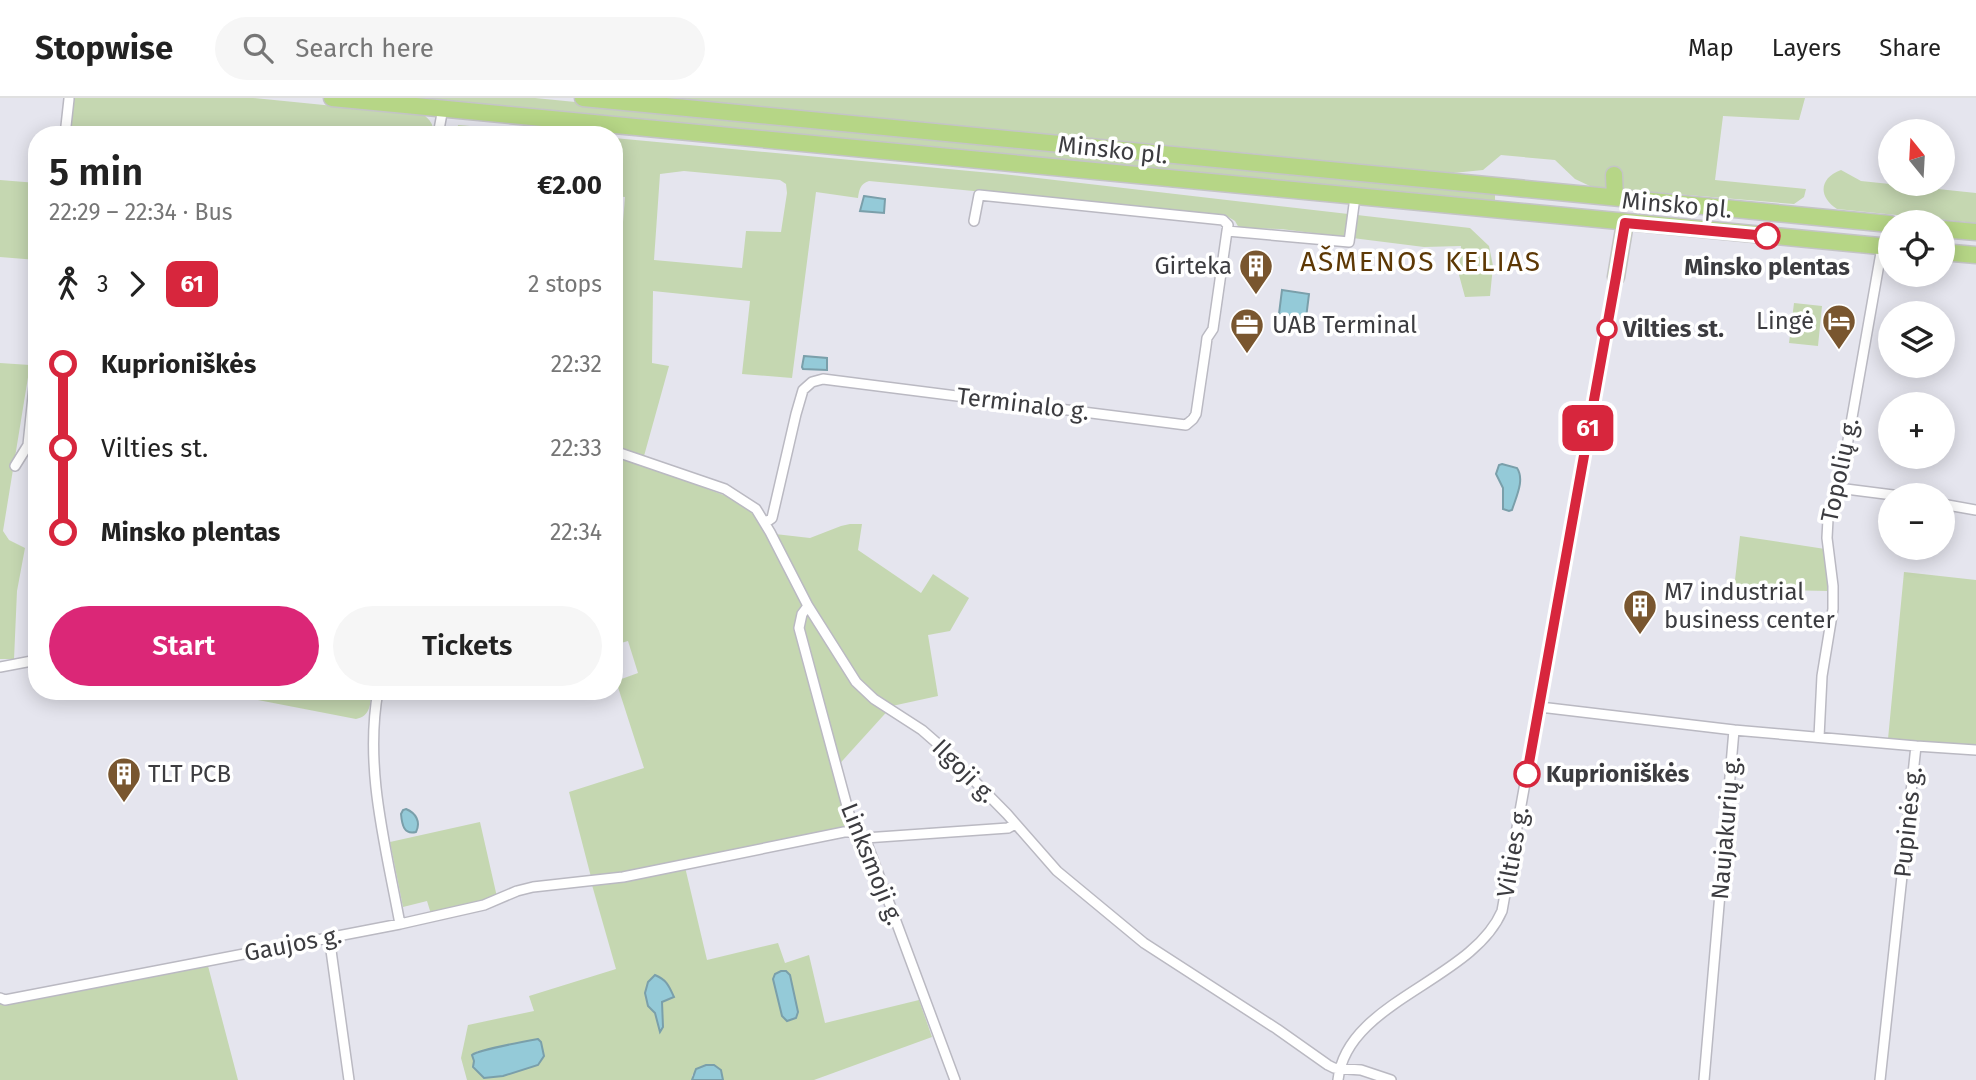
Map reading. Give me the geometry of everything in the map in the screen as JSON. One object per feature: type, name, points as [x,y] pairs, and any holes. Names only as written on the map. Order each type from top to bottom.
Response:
[{"type":"highway","name":"Minsko pl.","points":[[333,98],[1878,246]]},
{"type":"highway","name":"Minsko pl.","points":[[583,98],[1878,223]]},
{"type":"highway","points":[[1614,175],[1615,197]]},
{"type":"highway","points":[[1499,211],[1506,202],[1522,196],[1564,200],[1592,196]]},
{"type":"highway","points":[[1616,277],[1625,223]]},
{"type":"highway","points":[[1955,230],[1976,232]]},
{"type":"street","points":[[66,126],[69,98]]},
{"type":"street","points":[[440,126],[443,108]]},
{"type":"street","points":[[974,221],[979,195],[1223,220],[1228,225],[1227,231],[1349,242],[1354,197]]},
{"type":"street","name":"Terminalo g.","points":[[765,523],[772,518],[803,390],[811,382],[823,379],[1186,425],[1196,414],[1207,338],[1213,329],[1227,231]]},
{"type":"street","name":"Vilties g.","points":[[1339,1068],[1348,1049],[1369,1025],[1466,955],[1485,938],[1497,922],[1504,905],[1616,277]]},
{"type":"street","name":"Topolių g.","points":[[1819,737],[1822,676],[1833,609],[1828,519],[1848,441],[1878,277]]},
{"type":"street","points":[[15,466],[28,445]]},
{"type":"street","name":"Ilgoji g.","points":[[623,454],[725,489],[756,509],[808,606],[856,682],[874,699],[922,730],[938,744],[1057,871],[1144,943],[1277,1029],[1321,1061],[1334,1068],[1361,1070],[1391,1080]]},
{"type":"street","points":[[1838,488],[1878,493]]},
{"type":"street","points":[[1955,506],[1976,510]]},
{"type":"street","name":"Linksmoji g.","points":[[808,606],[802,614],[799,628],[853,832],[865,838],[955,1080]]},
{"type":"street","points":[[0,667],[28,662]]},
{"type":"street","points":[[377,700],[373,721],[373,769],[400,924]]},
{"type":"street","name":"Naujakurių g.","points":[[1539,708],[1734,730],[1704,1080]]},
{"type":"street","name":"Pupinės g.","points":[[1734,730],[1916,746],[1880,1080]]},
{"type":"street","points":[[1916,746],[1976,750]]},
{"type":"street","points":[[865,838],[1008,828],[1015,824]]},
{"type":"street","name":"Gaujos g.","points":[[0,998],[5,1000],[66,989],[400,924],[484,905],[533,887],[623,877],[853,832]]},
{"type":"street","points":[[329,936],[349,1080]]},
{"type":"street","points":[[1338,1080],[1339,1068]]},
{"type":"green space","points":[[73,98],[253,98],[424,115],[432,126],[70,126]]},
{"type":"green space","points":[[393,98],[535,98],[1492,193],[1495,195],[1495,203]]},
{"type":"green space","points":[[672,98],[1805,98],[1799,120],[1723,116],[1715,180],[1806,189],[1804,197],[1794,204],[1592,187],[1575,179],[1555,160],[1501,155],[1483,170],[1453,173]]},
{"type":"green space","points":[[623,139],[1002,174],[1470,228],[1489,246],[1493,266],[1490,296],[1465,297],[1459,275],[1461,246],[1424,247],[1281,229],[1239,228],[1235,221],[1225,215],[869,181],[860,188],[858,198],[816,192],[792,378],[742,374],[750,301],[653,291],[652,363],[669,366],[644,456],[623,450]],"holes":[[[684,171],[780,180],[786,184],[781,232],[746,231],[742,268],[654,260],[660,174]]]},
{"type":"green space","points":[[1841,170],[1861,181],[1878,183],[1878,196],[1955,196],[1955,191],[1976,193],[1976,223],[1955,221],[1955,210],[1878,210],[1878,213],[1837,209],[1824,193],[1825,183]]},
{"type":"green space","points":[[0,180],[28,182],[28,259],[0,257]]},
{"type":"green space","points":[[1794,303],[1822,306],[1818,346],[1789,343]]},
{"type":"green space","points":[[0,363],[28,365],[28,377],[3,531],[9,540],[25,548],[17,591],[14,659],[0,659]]},
{"type":"green space","points":[[623,457],[729,497],[745,506],[775,534],[810,538],[841,526],[862,524],[858,550],[921,593],[933,574],[969,598],[950,631],[928,635],[938,696],[892,706],[834,770],[847,828],[624,873],[591,877],[569,792],[644,768],[622,700],[623,678],[638,673],[628,641],[623,642]]},
{"type":"green space","points":[[1740,536],[1825,549],[1829,591],[1734,589]]},
{"type":"green space","points":[[1904,572],[1976,580],[1976,747],[1888,739]]},
{"type":"green space","points":[[258,700],[371,700],[365,715],[356,719]]},
{"type":"green space","points":[[480,822],[497,897],[431,914],[427,901],[403,907],[390,842]]},
{"type":"green space","points":[[685,867],[707,960],[778,943],[785,963],[809,955],[825,1023],[919,1000],[932,1037],[814,1080],[723,1080],[721,1070],[714,1065],[692,1075],[692,1080],[467,1080],[461,1058],[468,1025],[534,1011],[529,996],[616,969],[592,885]],"holes":[[[655,975],[667,983],[674,997],[662,1002],[663,1027],[660,1031],[655,1012]],[[531,1040],[544,1056],[538,1065],[503,1076],[473,1068],[477,1051]]]},
{"type":"green space","points":[[208,966],[238,1080],[0,1080],[0,1003]]},
{"type":"water","points":[[864,196],[885,199],[884,213],[860,211]]},
{"type":"water","points":[[1282,290],[1309,294],[1306,318],[1279,314]]},
{"type":"water","points":[[804,356],[827,358],[827,370],[803,369]]},
{"type":"water","points":[[1502,464],[1517,468],[1520,478],[1512,510],[1509,511],[1503,509],[1503,488],[1496,474]]},
{"type":"water","points":[[406,809],[417,818],[416,832],[406,831],[403,825],[401,814]]},
{"type":"water","points":[[781,971],[790,975],[798,1012],[796,1018],[787,1021],[782,1016],[773,979],[775,974]]},
{"type":"water","points":[[655,975],[667,984],[674,997],[662,1002],[663,1027],[660,1032],[655,1013],[648,1006],[645,993],[648,982]]},
{"type":"water","points":[[538,1039],[544,1056],[538,1065],[503,1076],[484,1078],[473,1067],[472,1055],[476,1053]]},
{"type":"water","points":[[714,1065],[721,1070],[723,1080],[692,1080],[696,1069]]},
{"type":"bus line","name":"61","points":[[1527,774],[1625,223],[1767,236]]},
{"type":"place","name":"Minsko plentas","points":[[1767,236]]},
{"type":"place","name":"Girteka","points":[[1256,296]]},
{"type":"place","name":"Vilties st.","points":[[1607,329]]},
{"type":"place","name":"Lingė","points":[[1839,351]]},
{"type":"place","name":"UAB Terminal","points":[[1247,355]]},
{"type":"place","name":"M7 industrial business center","points":[[1640,636]]},
{"type":"place","name":"Kuprioniškės","points":[[1527,774]]},
{"type":"place","name":"TLT PCB","points":[[124,804]]},
{"type":"district","name":"AŠMENOS KELIAS","points":[[1421,261]]}]
